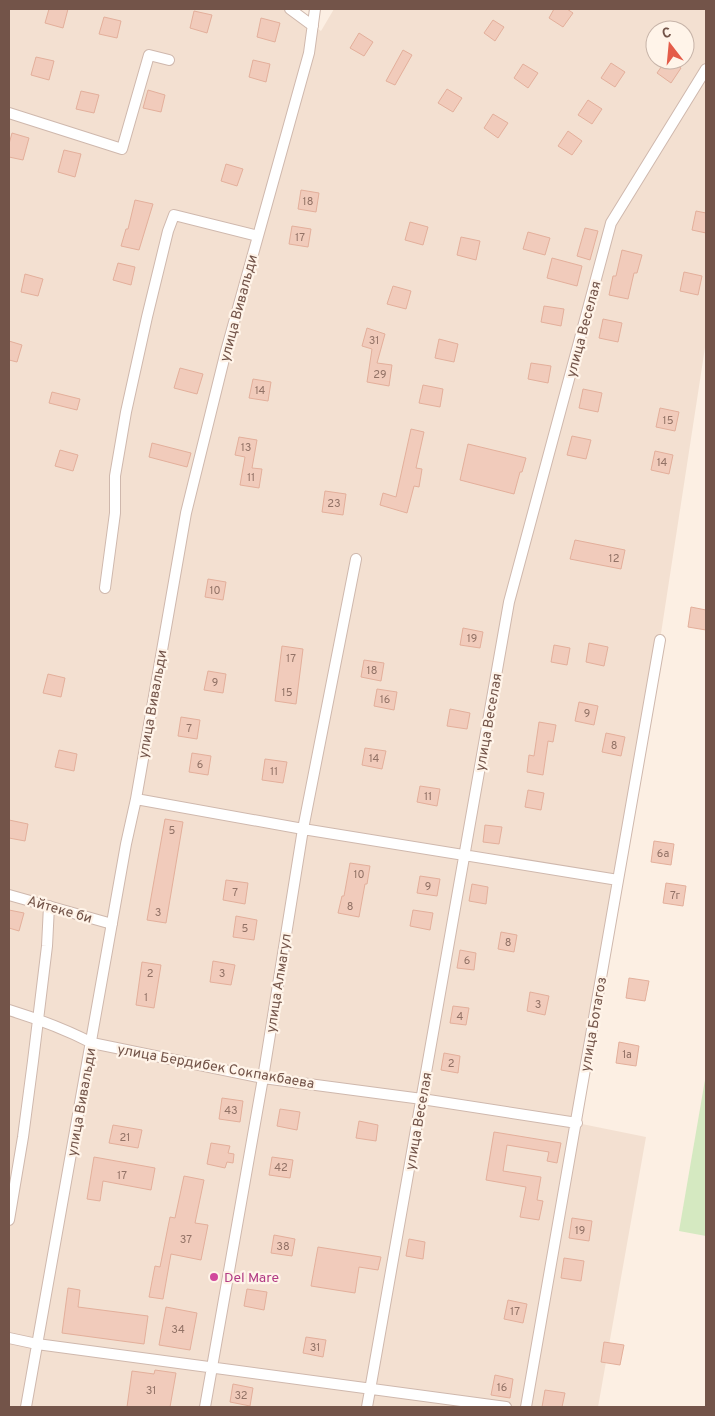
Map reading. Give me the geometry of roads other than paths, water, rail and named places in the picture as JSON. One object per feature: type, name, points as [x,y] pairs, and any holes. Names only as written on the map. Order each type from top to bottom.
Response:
[{"type":"street","points":[[290,9],[313,26]]},
{"type":"street","name":"улица Вивальди","points":[[26,1407],[186,513],[226,352],[309,53],[315,9]]},
{"type":"street","points":[[9,113],[122,149],[149,55],[169,60]]},
{"type":"street","name":"улица Веселая","points":[[367,1407],[509,602],[611,223],[706,69]]},
{"type":"street","points":[[105,588],[115,513],[115,476],[126,412],[147,317],[168,231],[174,215],[258,236]]},
{"type":"street","name":"улица Алмагул","points":[[205,1407],[263,1078],[303,829],[356,559]]},
{"type":"street","name":"улица Ботагоз","points":[[526,1407],[660,640]]},
{"type":"street","points":[[136,799],[303,829],[618,880]]},
{"type":"street","name":"Айтеке би","points":[[9,895],[112,924]]},
{"type":"street","points":[[9,1220],[47,946],[49,906]]},
{"type":"street","name":"улица Бердибек Сокпакбаева","points":[[9,1010],[37,1018],[72,1032],[92,1043],[263,1078],[422,1099],[577,1123]]},
{"type":"street","points":[[9,1338],[37,1344],[506,1407]]},
{"type":"place","name":"Del Mare","points":[[214,1277]]}]
